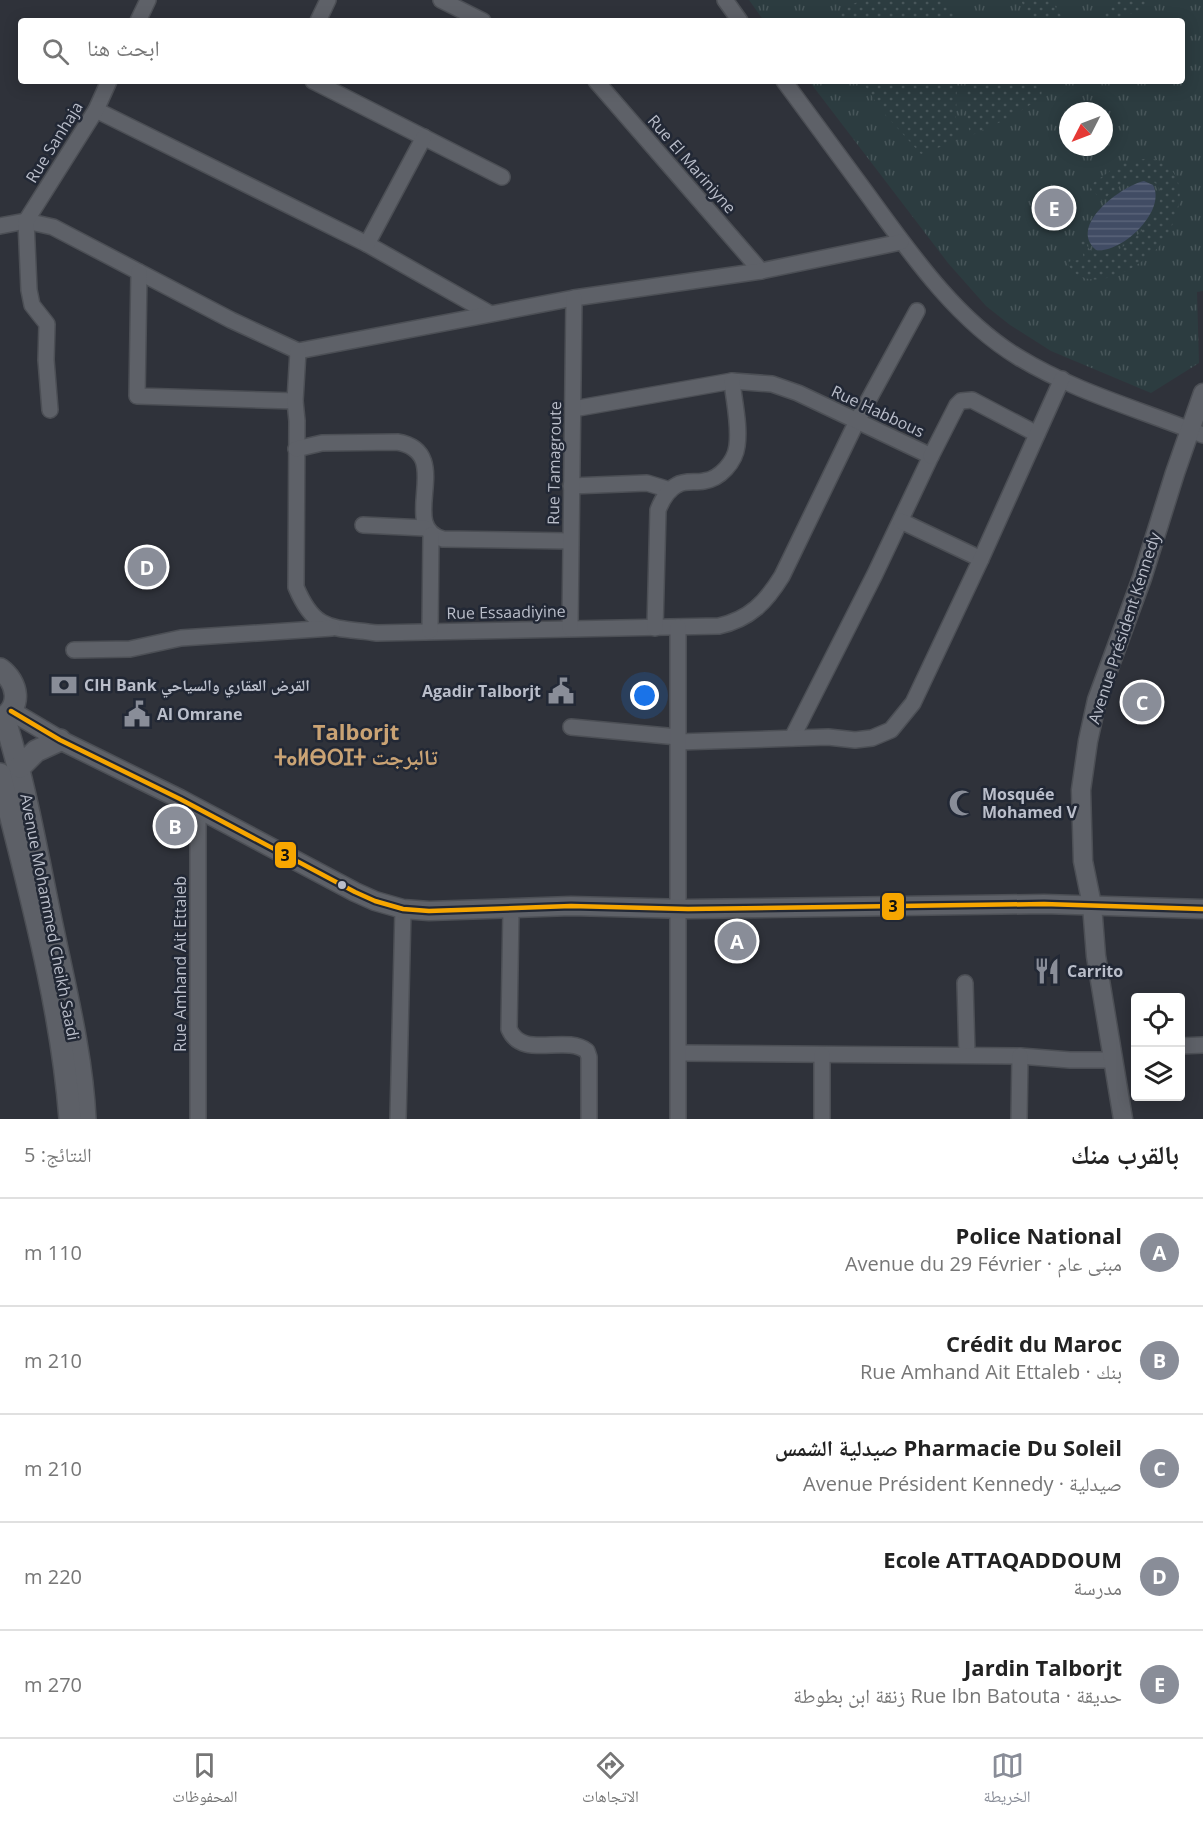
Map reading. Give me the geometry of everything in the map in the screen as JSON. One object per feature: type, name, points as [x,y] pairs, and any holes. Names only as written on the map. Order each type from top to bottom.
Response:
[{"type":"main road","points":[[0,652],[2,661],[0,667],[15,687],[16,699],[5,716]]},
{"type":"main road","name":"Avenue Mohammed Cheikh Saadi","points":[[5,716],[10,770],[26,879],[66,1070],[70,1119]]},
{"type":"main road","points":[[10,770],[36,751],[60,740]]},
{"type":"main road","name":"Avenue Mohammed Cheikh Saadi","points":[[10,770],[79,1062],[86,1119]]},
{"type":"street","points":[[319,18],[328,0]]},
{"type":"street","points":[[441,0],[477,18]]},
{"type":"street","points":[[725,0],[738,18]]},
{"type":"street","points":[[139,18],[142,2]]},
{"type":"street","name":"Rue Sanhaja","points":[[26,221],[96,110],[108,84]]},
{"type":"street","points":[[319,84],[502,177]]},
{"type":"street","name":"Rue El Mariniyne","points":[[599,84],[761,271]]},
{"type":"street","points":[[786,84],[901,242],[948,296],[990,337],[1018,357],[1062,379],[1197,432]]},
{"type":"street","points":[[96,110],[367,244],[489,314]]},
{"type":"street","points":[[367,244],[424,137]]},
{"type":"street","points":[[0,226],[26,221],[53,227],[231,320],[297,351],[574,298],[761,271],[901,242]]},
{"type":"street","points":[[26,221],[29,290],[32,305],[47,324],[46,360],[50,410]]},
{"type":"street","points":[[140,272],[137,396],[295,401]]},
{"type":"street","name":"Rue Tamagroute","points":[[570,628],[574,298]]},
{"type":"street","name":"Rue Essaadiyine","points":[[297,351],[296,587],[302,602],[312,616],[332,628],[377,633],[719,626],[745,618],[760,607],[782,576],[857,421],[917,311]]},
{"type":"street","points":[[571,727],[678,740],[828,736],[855,740],[872,738],[891,730],[913,703],[1062,379]]},
{"type":"street","points":[[655,628],[658,510],[663,498],[682,482],[708,481],[718,477],[729,465],[737,449],[738,431],[732,381]]},
{"type":"street","name":"Rue Habbous","points":[[573,409],[732,381],[772,384],[781,386],[931,456],[901,521],[792,738]]},
{"type":"street","name":"Avenue Président Kennedy","points":[[1123,1119],[1096,956],[1092,905],[1083,861],[1081,790],[1088,741],[1098,700],[1197,432],[1203,393]]},
{"type":"street","points":[[931,456],[957,405],[966,400],[972,400],[1037,434]]},
{"type":"street","points":[[296,449],[322,443],[398,442],[410,444],[417,450],[425,465],[430,631]]},
{"type":"street","points":[[571,486],[646,483],[670,490]]},
{"type":"street","points":[[901,521],[981,559]]},
{"type":"street","points":[[363,525],[428,532],[443,539],[570,540]]},
{"type":"street","points":[[678,627],[678,1119]]},
{"type":"street","points":[[74,650],[130,649],[181,638],[332,628]]},
{"type":"street","points":[[5,716],[60,740],[198,809],[356,892],[375,901],[403,909],[429,911],[572,906],[679,909],[1044,904],[1203,909]]},
{"type":"street","name":"Rue Amhand Ait Ettaleb","points":[[198,809],[198,1119]]},
{"type":"street","points":[[398,1119],[403,909]]},
{"type":"street","points":[[511,909],[509,1029],[523,1044],[577,1046],[587,1051],[589,1057],[589,1119]]},
{"type":"street","points":[[965,983],[967,1055]]},
{"type":"street","points":[[1185,1046],[1203,1045]]},
{"type":"street","points":[[679,1053],[967,1055],[1113,1060]]},
{"type":"street","points":[[822,1055],[822,1119]]},
{"type":"street","points":[[1019,1119],[1020,1056]]},
{"type":"green space","points":[[749,0],[1203,0],[1203,291],[1197,292],[1199,363],[1151,393],[1051,351],[1010,325],[986,306],[948,263],[811,84],[1185,84],[1185,18],[762,18]]},
{"type":"green space","points":[[863,0],[938,0],[954,7],[953,18],[839,18],[851,5]]},
{"type":"green space","points":[[1021,0],[1053,0],[1057,11],[1064,18],[1025,18]]},
{"type":"green space","points":[[1111,0],[1148,0],[1136,14],[1127,14],[1123,18],[1100,18],[1106,13]]},
{"type":"green space","points":[[864,84],[957,84],[956,118],[962,139],[921,154],[881,110]]},
{"type":"green space","points":[[966,84],[1046,84],[1042,88],[1041,98],[1009,118],[970,136],[966,109]]},
{"type":"green space","points":[[1149,158],[1163,163],[1173,172],[1178,182],[1180,194],[1178,207],[1168,233],[1153,253],[1129,270],[1100,279],[1087,279],[1076,273],[1067,262],[1084,259],[1079,235],[1084,234],[1091,251],[1104,254],[1120,248],[1137,236],[1151,219],[1159,202],[1159,188],[1147,179],[1128,181],[1102,201],[1089,186],[1120,164]]},
{"type":"water","points":[[1144,181],[1153,185],[1156,195],[1154,207],[1148,218],[1129,238],[1106,249],[1096,250],[1089,240],[1088,230],[1092,219],[1111,199],[1134,184]]},
{"type":"transit line","name":"3","points":[[11,711],[60,740],[180,799],[355,892],[375,901],[403,909],[429,911],[571,906],[688,909],[1044,904],[1203,909]]},
{"type":"place","name":"Jardin Talborjt","points":[[1054,208]]},
{"type":"place","name":"Ecole ATTAQADDOUM","points":[[147,567]]},
{"type":"place","name":"CIH Bank القرض العقاري والسياحي","points":[[64,685]]},
{"type":"place","name":"Agadir Talborjt","points":[[561,691]]},
{"type":"place","name":"Pharmacie Du Soleil صيدلية الشمس","points":[[1142,702]]},
{"type":"place","name":"Al Omrane","points":[[137,714]]},
{"type":"place","name":"Mosquée Mohamed V","points":[[962,803]]},
{"type":"place","name":"Crédit du Maroc","points":[[175,826]]},
{"type":"place","name":"Police National","points":[[737,941]]},
{"type":"place","name":"Carrito","points":[[1047,971]]},
{"type":"district","name":"Talborjt ⵜⴰⵍⴱⵔⵊⵜ تالبرجت","points":[[356,744]]}]
